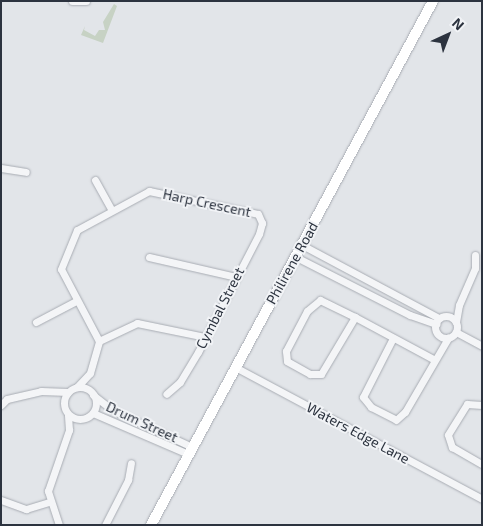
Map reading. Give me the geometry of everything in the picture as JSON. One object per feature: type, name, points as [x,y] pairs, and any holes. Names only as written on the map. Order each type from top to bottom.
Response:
[{"type":"street","points":[[72,1],[86,1]]},
{"type":"street","name":"Philirene Road","points":[[151,525],[433,1]]},
{"type":"street","points":[[1,168],[26,172]]},
{"type":"street","points":[[95,180],[111,209]]},
{"type":"street","name":"Harp Crescent","points":[[99,341],[62,274],[65,256],[77,230],[141,193],[154,191],[250,210],[260,216]]},
{"type":"street","name":"Cymbal Street","points":[[166,394],[180,382],[205,337],[262,226],[260,216]]},
{"type":"street","points":[[302,245],[438,321],[444,337]]},
{"type":"street","points":[[456,332],[459,305],[475,268],[474,255]]},
{"type":"street","points":[[149,257],[236,277]]},
{"type":"street","points":[[296,257],[410,315],[438,321],[459,305]]},
{"type":"street","points":[[336,277],[341,266]]},
{"type":"street","points":[[36,322],[76,300]]},
{"type":"street","points":[[355,317],[321,374],[310,374],[287,361],[286,351],[316,301],[355,317],[394,338],[435,356]]},
{"type":"street","points":[[447,316],[456,322]]},
{"type":"street","points":[[69,430],[80,420],[93,413],[90,373],[99,341],[137,323],[205,337]]},
{"type":"street","points":[[394,338],[363,397],[371,407],[399,419],[444,337],[456,332]]},
{"type":"street","points":[[456,332],[482,346]]},
{"type":"street","name":"Waters Edge Lane","points":[[235,367],[482,499]]},
{"type":"street","points":[[1,405],[33,392],[54,394],[68,392],[78,387],[90,373]]},
{"type":"street","points":[[78,387],[92,393]]},
{"type":"street","points":[[64,405],[68,392]]},
{"type":"street","name":"Drum Street","points":[[92,393],[112,410],[145,422],[190,451]]},
{"type":"street","points":[[54,394],[64,405],[68,415],[69,430],[51,481],[49,502],[59,525]]},
{"type":"street","points":[[482,405],[467,404],[448,435],[452,447],[482,464]]},
{"type":"street","name":"Drum Street","points":[[93,413],[190,451]]},
{"type":"street","points":[[68,415],[80,420]]},
{"type":"street","points":[[141,431],[145,422]]},
{"type":"street","points":[[105,525],[128,480],[131,463]]},
{"type":"street","points":[[1,500],[26,509],[49,502]]},
{"type":"green space","points":[[114,4],[117,6],[103,43],[81,35],[85,26],[84,30],[95,36],[99,30],[105,30],[103,22]]}]
